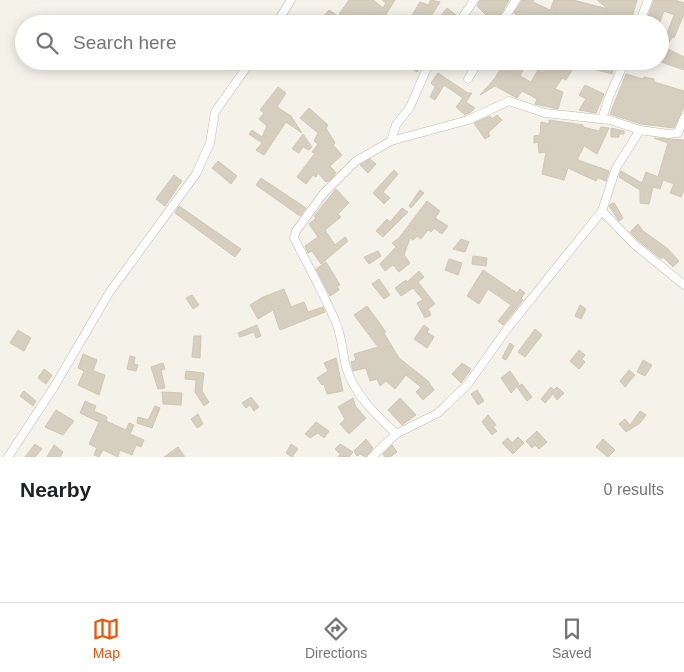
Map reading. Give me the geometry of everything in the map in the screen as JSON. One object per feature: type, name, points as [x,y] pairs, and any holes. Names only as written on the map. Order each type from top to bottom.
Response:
[{"type":"street","points":[[282,15],[291,0]]},
{"type":"street","points":[[464,15],[474,0]]},
{"type":"street","points":[[507,15],[516,0]]},
{"type":"street","points":[[642,15],[648,0]]},
{"type":"street","points":[[8,457],[54,387],[109,293],[196,174],[210,143],[215,112],[245,70]]},
{"type":"street","points":[[391,141],[396,125],[410,107],[426,70]]},
{"type":"street","points":[[468,79],[474,70]]},
{"type":"street","points":[[602,119],[621,70]]},
{"type":"street","points":[[396,434],[373,412],[353,383],[346,365],[342,338],[335,319],[294,238],[296,231],[323,194],[356,161],[391,141],[468,120],[509,101],[545,113],[602,119],[640,130],[668,134],[678,133],[684,118]]},
{"type":"street","points":[[372,457],[396,434],[438,413],[468,384],[507,329],[602,211],[616,168],[640,130]]},
{"type":"street","points":[[602,211],[635,245],[684,286]]},
{"type":"building","points":[[349,0],[373,0],[383,8],[386,3],[382,0],[395,0],[386,15],[339,15]]},
{"type":"building","points":[[431,0],[440,2],[432,15],[412,15],[420,2],[428,5]]},
{"type":"building","points":[[480,0],[509,0],[500,15],[486,15],[477,6]]},
{"type":"building","points":[[522,0],[534,0],[533,2],[550,10],[554,0],[573,0],[608,9],[597,0],[637,0],[633,15],[517,15],[514,13]]},
{"type":"building","points":[[654,0],[675,0],[684,3],[684,14],[674,38],[672,37],[669,42],[669,28],[674,15],[664,11],[662,15],[648,15]]},
{"type":"building","points":[[447,8],[456,15],[442,15]]},
{"type":"building","points":[[329,10],[336,15],[325,15]]},
{"type":"building","points":[[669,50],[684,57],[684,70],[669,65]]},
{"type":"building","points":[[500,70],[523,70],[520,76],[531,82],[538,70],[572,70],[566,80],[562,78],[555,89],[563,92],[558,109],[535,104],[537,99],[522,91],[517,98],[495,86],[480,95]]},
{"type":"building","points":[[597,70],[613,70],[612,74]]},
{"type":"building","points":[[438,73],[468,93],[472,93],[466,102],[475,108],[471,112],[465,115],[456,107],[463,98],[444,85],[435,100],[430,97],[435,87],[431,83]]},
{"type":"building","points":[[626,74],[643,79],[644,77],[654,79],[654,82],[684,91],[684,107],[674,128],[641,124],[610,114]]},
{"type":"building","points":[[585,85],[604,94],[596,113],[579,110],[586,99],[579,95]]},
{"type":"building","points":[[278,87],[286,93],[277,107],[291,116],[302,133],[286,122],[264,155],[256,150],[262,143],[249,134],[252,130],[262,137],[267,126],[259,119],[264,113],[260,110]]},
{"type":"building","points":[[309,108],[328,125],[326,128],[335,143],[333,145],[342,155],[330,166],[336,173],[331,179],[326,182],[318,173],[316,177],[313,175],[306,184],[297,177],[315,153],[312,152],[318,144],[314,141],[318,133],[300,118]]},
{"type":"building","points":[[497,115],[502,120],[488,133],[490,136],[485,139],[474,123],[490,116],[492,119]]},
{"type":"building","points":[[549,120],[583,125],[583,127],[599,131],[601,127],[609,128],[597,154],[584,146],[578,158],[578,160],[609,171],[606,181],[598,178],[596,181],[568,168],[564,180],[542,174],[546,152],[539,153],[538,142],[534,143],[534,136],[540,135],[541,122],[549,124]]},
{"type":"building","points":[[611,128],[624,131],[624,134],[619,134],[619,137],[611,137]]},
{"type":"building","points":[[303,134],[312,147],[309,150],[303,147],[299,153],[292,149]]},
{"type":"building","points":[[654,138],[684,140],[684,190],[681,197],[670,193],[674,184],[663,180],[660,189],[653,187],[649,204],[640,203],[640,190],[619,177],[621,171],[642,183],[646,172],[658,177],[668,143]]},
{"type":"building","points":[[370,159],[376,164],[368,173],[360,165]]},
{"type":"building","points":[[218,161],[237,176],[231,184],[212,168]]},
{"type":"building","points":[[394,170],[398,174],[383,192],[390,198],[384,204],[373,193]]},
{"type":"building","points":[[174,175],[182,181],[165,206],[156,199]]},
{"type":"building","points":[[261,178],[306,208],[300,216],[256,185]]},
{"type":"building","points":[[336,189],[349,203],[338,214],[341,217],[325,230],[335,245],[345,237],[348,241],[321,264],[312,251],[308,253],[305,246],[318,237],[309,224],[316,218],[314,216]]},
{"type":"building","points":[[420,190],[424,193],[411,208],[409,206]]},
{"type":"building","points":[[427,201],[440,211],[435,218],[448,226],[442,234],[434,228],[431,232],[428,230],[421,239],[417,236],[413,240],[410,238],[404,255],[410,263],[399,272],[393,265],[385,271],[380,264],[396,247],[392,243],[399,238]]},
{"type":"building","points":[[612,203],[615,204],[623,218],[619,221],[609,206]]},
{"type":"building","points":[[179,206],[241,249],[235,257],[175,213]]},
{"type":"building","points":[[402,208],[408,212],[383,237],[376,231],[387,219],[390,222]]},
{"type":"building","points":[[638,224],[643,231],[667,248],[679,261],[673,267],[630,232]]},
{"type":"building","points":[[461,239],[469,242],[465,252],[453,249]]},
{"type":"building","points":[[378,251],[381,256],[369,264],[364,257]]},
{"type":"building","points":[[473,256],[487,258],[486,266],[472,264]]},
{"type":"building","points":[[449,259],[462,263],[458,275],[445,270]]},
{"type":"building","points":[[326,262],[340,285],[337,286],[339,290],[330,296],[316,269]]},
{"type":"building","points":[[483,270],[517,293],[520,289],[525,293],[521,298],[523,300],[503,325],[498,321],[511,305],[488,289],[479,304],[467,296]]},
{"type":"building","points":[[419,271],[424,277],[418,282],[435,304],[428,309],[431,315],[425,318],[417,303],[423,300],[413,288],[401,296],[395,288],[406,280],[407,282]]},
{"type":"building","points":[[379,279],[390,295],[384,299],[372,284]]},
{"type":"building","points":[[284,289],[291,307],[304,302],[308,312],[323,307],[325,312],[280,330],[273,310],[258,319],[250,305],[263,297]]},
{"type":"building","points":[[192,295],[199,305],[193,309],[186,298]]},
{"type":"building","points":[[580,305],[586,309],[581,319],[575,316]]},
{"type":"building","points":[[367,306],[386,332],[384,333],[399,358],[428,381],[434,390],[423,400],[416,392],[421,387],[406,375],[395,389],[386,381],[380,386],[377,379],[370,381],[366,368],[353,371],[351,362],[356,360],[354,354],[378,347],[354,315]]},
{"type":"building","points":[[257,325],[261,336],[256,338],[254,332],[240,337],[238,333]]},
{"type":"building","points":[[424,325],[429,329],[427,332],[434,337],[427,348],[414,339]]},
{"type":"building","points":[[535,329],[542,335],[525,357],[518,352]]},
{"type":"building","points":[[18,330],[31,338],[24,351],[10,343]]},
{"type":"building","points":[[194,336],[201,336],[200,358],[192,357]]},
{"type":"building","points":[[510,343],[514,346],[506,360],[502,358]]},
{"type":"building","points":[[579,350],[585,355],[582,359],[585,362],[579,369],[570,361]]},
{"type":"building","points":[[83,354],[97,360],[93,371],[105,375],[99,395],[78,385],[84,371],[78,368]]},
{"type":"building","points":[[130,356],[135,357],[134,364],[138,365],[136,371],[127,369]]},
{"type":"building","points":[[336,358],[343,391],[327,394],[324,384],[322,385],[317,378],[328,371],[324,363]]},
{"type":"building","points":[[643,360],[652,365],[645,376],[637,372]]},
{"type":"building","points":[[163,363],[165,369],[161,370],[165,388],[158,389],[151,367]]},
{"type":"building","points":[[462,363],[471,369],[461,383],[452,374]]},
{"type":"building","points":[[44,369],[52,375],[46,384],[38,378]]},
{"type":"building","points":[[629,370],[635,375],[625,387],[620,381]]},
{"type":"building","points":[[186,371],[204,373],[202,391],[209,402],[204,406],[195,392],[196,380],[185,379]]},
{"type":"building","points":[[510,371],[519,384],[511,393],[501,378]]},
{"type":"building","points":[[522,384],[532,397],[527,401],[517,387]]},
{"type":"building","points":[[551,387],[554,390],[557,387],[564,393],[557,400],[553,394],[545,403],[541,399]]},
{"type":"building","points":[[477,390],[484,401],[478,405],[471,394]]},
{"type":"building","points":[[24,391],[36,401],[33,406],[20,396]]},
{"type":"building","points":[[162,392],[182,393],[181,405],[163,404]]},
{"type":"building","points":[[251,397],[259,407],[254,411],[250,405],[246,408],[242,403]]},
{"type":"building","points":[[353,398],[356,407],[366,418],[349,434],[340,424],[345,419],[338,407]]},
{"type":"building","points":[[400,398],[416,415],[402,425],[388,410]]},
{"type":"building","points":[[85,401],[96,406],[94,411],[107,417],[106,421],[126,430],[129,423],[134,425],[130,434],[144,440],[141,447],[136,445],[132,455],[120,450],[118,457],[103,450],[99,457],[94,455],[97,448],[89,444],[99,422],[80,413]]},
{"type":"building","points":[[155,406],[160,408],[152,428],[137,423],[138,417],[148,420]]},
{"type":"building","points":[[56,410],[74,421],[63,435],[45,427]]},
{"type":"building","points":[[640,411],[646,415],[640,423],[626,432],[619,424],[625,419],[630,425]]},
{"type":"building","points":[[198,414],[203,424],[197,428],[191,419]]},
{"type":"building","points":[[488,415],[496,425],[493,427],[497,431],[492,435],[482,422]]},
{"type":"building","points":[[316,422],[329,431],[324,438],[318,433],[310,438],[305,434]]},
{"type":"building","points":[[537,431],[547,442],[539,449],[535,445],[532,448],[526,441]]},
{"type":"building","points":[[518,437],[524,443],[513,454],[502,443],[508,438],[512,443]]},
{"type":"building","points":[[366,439],[373,448],[366,457],[360,454],[357,456],[354,451]]},
{"type":"building","points":[[603,439],[615,450],[608,457],[596,447]]},
{"type":"building","points":[[35,444],[42,449],[35,457],[25,457]]},
{"type":"building","points":[[291,444],[298,449],[292,457],[286,453]]},
{"type":"building","points":[[340,444],[353,452],[349,457],[338,457],[340,454],[335,449]]},
{"type":"building","points":[[54,445],[63,452],[60,457],[47,457]]},
{"type":"building","points":[[392,445],[397,452],[390,457],[385,457],[383,454]]},
{"type":"building","points":[[178,447],[185,457],[164,457]]}]
